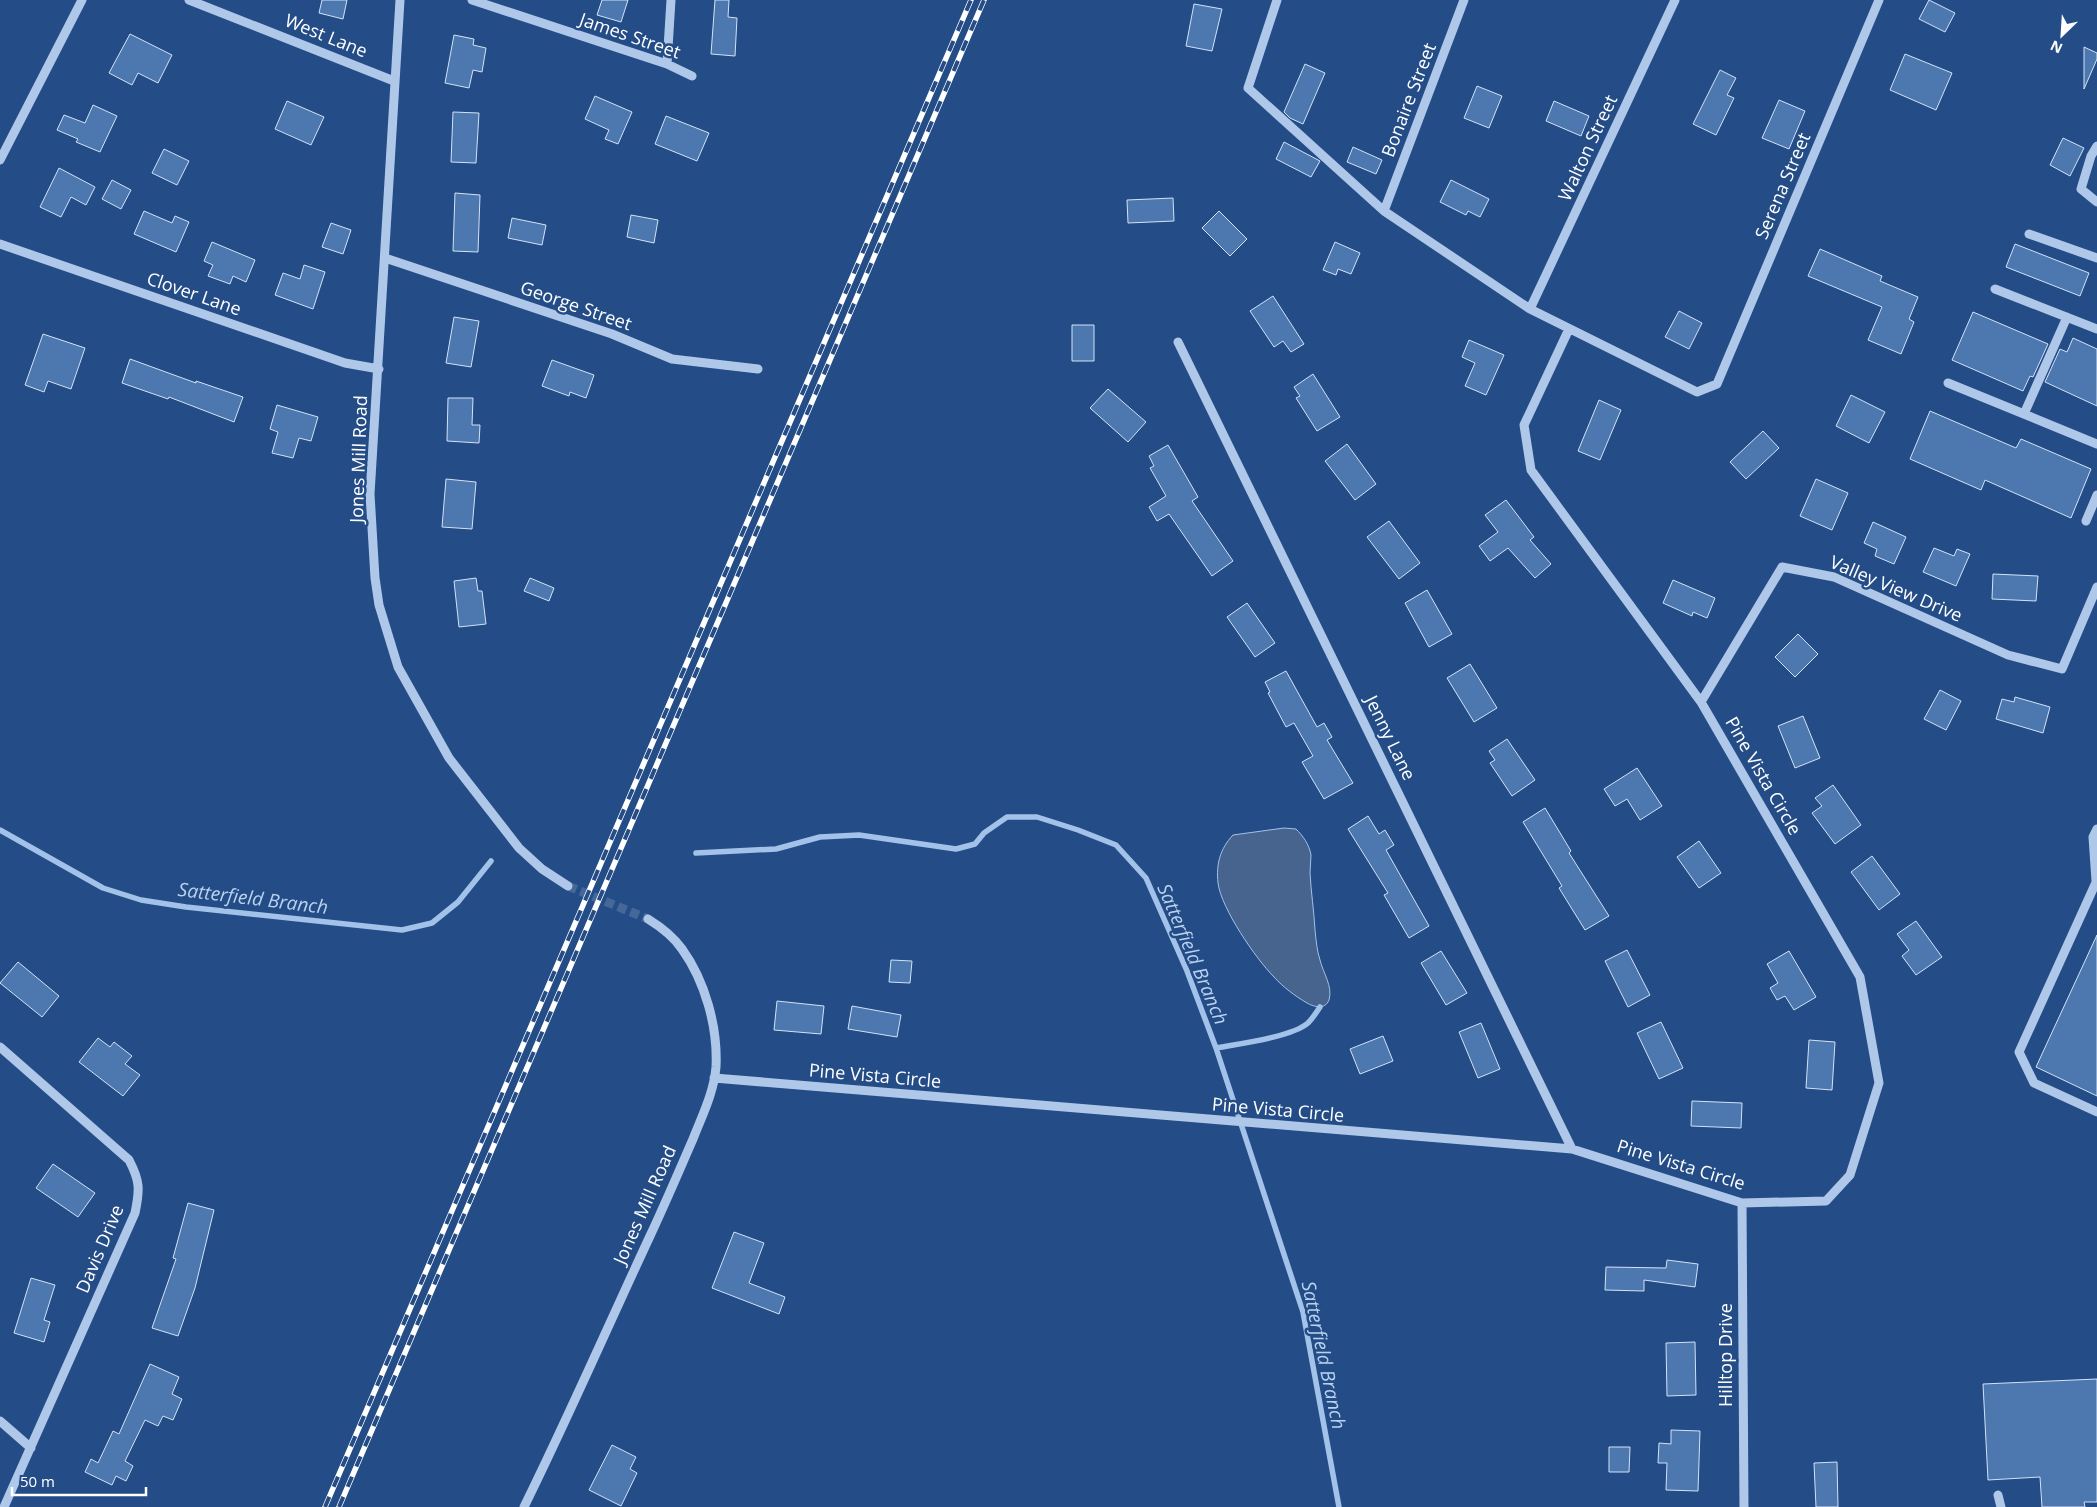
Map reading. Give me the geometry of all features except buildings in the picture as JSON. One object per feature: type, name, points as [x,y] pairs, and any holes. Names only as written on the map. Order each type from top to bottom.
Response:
[{"type":"street","points":[[0,160],[82,0]]},
{"type":"street","name":"West Lane","points":[[189,0],[394,81]]},
{"type":"street","name":"Jones Mill Road","points":[[400,0],[370,494],[376,591],[398,667],[449,758],[519,848],[542,869],[568,886]]},
{"type":"street","name":"James Street","points":[[472,0],[667,64],[692,76]]},
{"type":"street","points":[[667,64],[671,0]]},
{"type":"street","points":[[1277,0],[1248,88],[1384,211],[1530,309],[1569,329]]},
{"type":"street","name":"Bonaire Street","points":[[1384,211],[1464,0]]},
{"type":"street","name":"Walton Street","points":[[1530,309],[1675,0]]},
{"type":"street","name":"Serena Street","points":[[1569,329],[1697,392],[1717,384],[1879,0]]},
{"type":"street","points":[[2097,146],[2091,156],[2081,189],[2097,202]]},
{"type":"street","points":[[2029,234],[2097,258]]},
{"type":"street","name":"Clover Lane","points":[[0,244],[345,363],[379,369]]},
{"type":"street","name":"George Street","points":[[385,258],[612,334],[672,359],[758,369]]},
{"type":"street","points":[[1995,289],[2097,329]]},
{"type":"street","points":[[2024,414],[2067,317]]},
{"type":"street","name":"Pine Vista Circle","points":[[714,1078],[1572,1149],[1742,1202],[1826,1201],[1850,1175],[1880,1083],[1860,977],[1701,702],[1530,470],[1524,424],[1569,329]]},
{"type":"street","name":"Jenny Lane","points":[[1178,342],[1572,1149]]},
{"type":"street","points":[[1948,383],[2097,444]]},
{"type":"street","points":[[2086,521],[2097,495]]},
{"type":"street","name":"Valley View Drive","points":[[1701,702],[1782,567],[1834,577],[2008,655],[2062,669],[2097,587]]},
{"type":"street","points":[[2097,829],[2093,837],[2096,880],[2019,1052],[2034,1083],[2097,1112]]},
{"type":"street","name":"Jones Mill Road","points":[[524,1507],[550,1455],[669,1195],[708,1100],[714,1078],[716,1052],[712,1024],[709,1008],[697,976],[682,948],[673,938],[648,919]]},
{"type":"street","name":"Davis Drive","points":[[0,1047],[129,1160],[138,1177],[139,1192],[135,1213],[4,1507]]},
{"type":"street","name":"Hilltop Drive","points":[[1742,1202],[1744,1507]]},
{"type":"street","points":[[0,1421],[31,1448]]},
{"type":"street","points":[[1998,1495],[2002,1507]]},
{"type":"water","points":[[1284,828],[1296,829],[1301,834],[1309,847],[1311,855],[1310,873],[1317,945],[1321,965],[1330,990],[1329,1000],[1325,1005],[1319,1007],[1307,1003],[1289,991],[1267,969],[1249,946],[1232,919],[1225,906],[1218,883],[1220,857],[1233,835]]},
{"type":"waterway","name":"Satterfield Branch","points":[[696,853],[776,849],[820,837],[859,835],[956,849],[975,844],[984,833],[1007,817],[1037,817],[1116,845],[1146,878],[1187,971],[1216,1048],[1303,1312],[1339,1507]]},
{"type":"waterway","name":"Satterfield Branch","points":[[0,830],[103,888],[141,900],[186,907],[402,930],[432,923],[458,902],[491,861]]},
{"type":"waterway","points":[[1216,1048],[1290,1032],[1308,1023],[1320,1007]]},
{"type":"tunnel","points":[[568,886],[648,919]]},
{"type":"railway","points":[[325,1507],[971,0]]},
{"type":"railway","points":[[339,1507],[984,0]]}]
